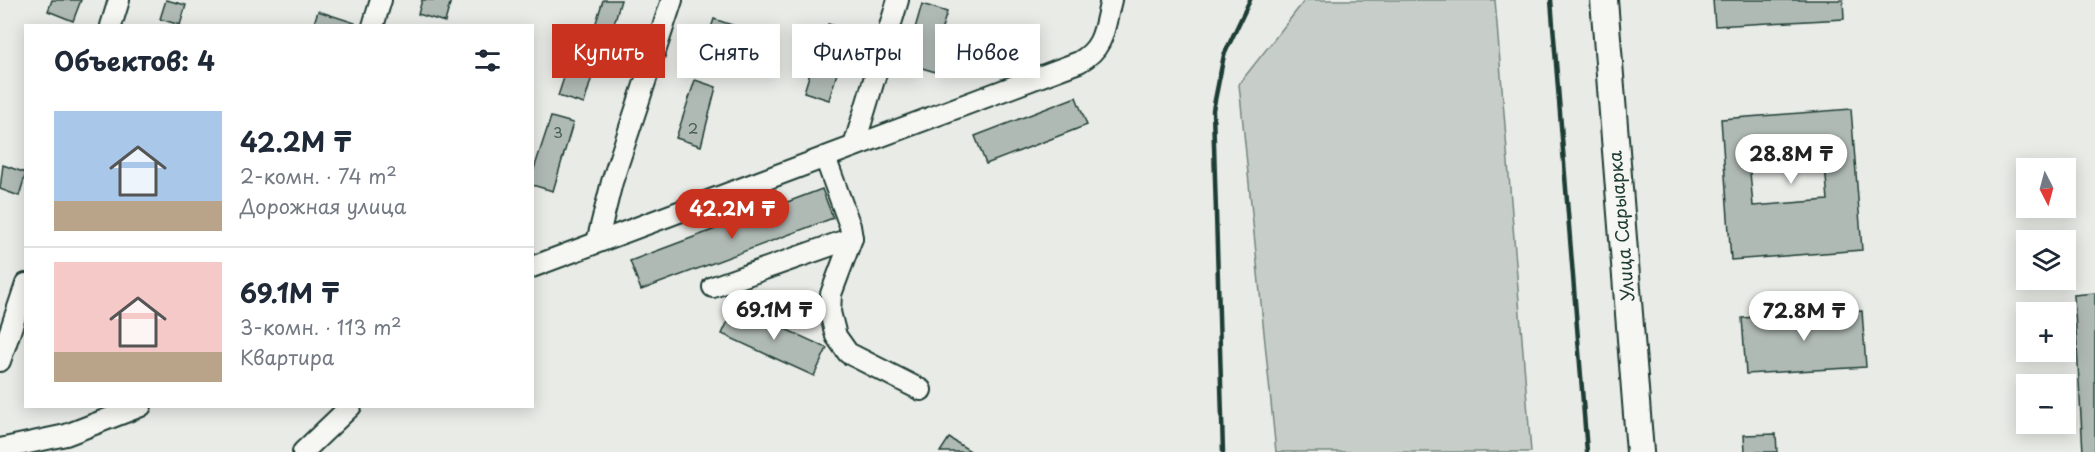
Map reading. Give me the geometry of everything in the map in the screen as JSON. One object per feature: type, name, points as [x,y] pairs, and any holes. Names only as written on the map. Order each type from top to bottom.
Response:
[{"type":"main road","name":"Улица Сарыарка","points":[[1604,0],[1640,452]]},
{"type":"street","points":[[112,24],[119,0]]},
{"type":"street","points":[[374,24],[381,0]]},
{"type":"street","points":[[597,242],[612,182],[672,0]]},
{"type":"street","points":[[854,146],[898,0]]},
{"type":"street","points":[[534,266],[1079,62],[1092,55],[1100,45],[1111,0]]},
{"type":"street","points":[[825,157],[850,226],[852,238],[831,294],[830,312],[836,336],[848,353],[921,390]]},
{"type":"street","points":[[712,287],[852,238]]},
{"type":"street","points":[[0,362],[24,290]]},
{"type":"street","points":[[0,449],[66,435],[136,408]]},
{"type":"street","points":[[303,452],[349,408]]},
{"type":"shaded area","points":[[1305,0],[1495,0],[1531,452],[1276,452],[1239,84]]},
{"type":"building","points":[[52,0],[81,0],[73,21],[48,11]]},
{"type":"building","points":[[166,0],[186,5],[180,24],[160,19]]},
{"type":"building","points":[[422,0],[451,0],[445,22],[418,14]]},
{"type":"building","points":[[603,0],[621,0],[614,24],[596,24]]},
{"type":"building","points":[[1713,0],[1843,0],[1844,19],[1715,26]]},
{"type":"building","points":[[922,4],[947,12],[943,24],[935,24],[935,72],[923,68],[923,24],[916,24]]},
{"type":"building","points":[[318,11],[355,23],[355,24],[314,24]]},
{"type":"building","points":[[714,19],[729,24],[712,24]]},
{"type":"building","points":[[564,78],[592,78],[584,104],[558,96]]},
{"type":"building","points":[[808,78],[836,78],[829,100],[804,92]]},
{"type":"building","points":[[695,80],[716,87],[701,146],[676,138]]},
{"type":"building","points":[[1076,97],[1087,125],[986,164],[975,136]]},
{"type":"building","points":[[1851,109],[1862,250],[1731,260],[1721,119]],"holes":[[[1824,155],[1828,200],[1753,206],[1749,161]]]},
{"type":"building","points":[[551,117],[573,123],[553,191],[534,186],[534,169]]},
{"type":"building","points":[[3,165],[24,172],[19,196],[0,189]]},
{"type":"building","points":[[822,189],[833,218],[641,290],[630,261]]},
{"type":"building","points":[[2095,293],[2095,452],[2083,452],[2074,295]]},
{"type":"building","points":[[735,306],[827,348],[814,376],[722,334]]},
{"type":"building","points":[[1862,311],[1866,367],[1746,374],[1742,318]]},
{"type":"building","points":[[1776,434],[1777,452],[1745,452],[1744,435]]},
{"type":"building","points":[[949,438],[972,452],[940,452]]},
{"type":"railway","points":[[1223,452],[1213,110],[1224,55],[1250,0]]},
{"type":"railway","points":[[1551,0],[1587,452]]}]
